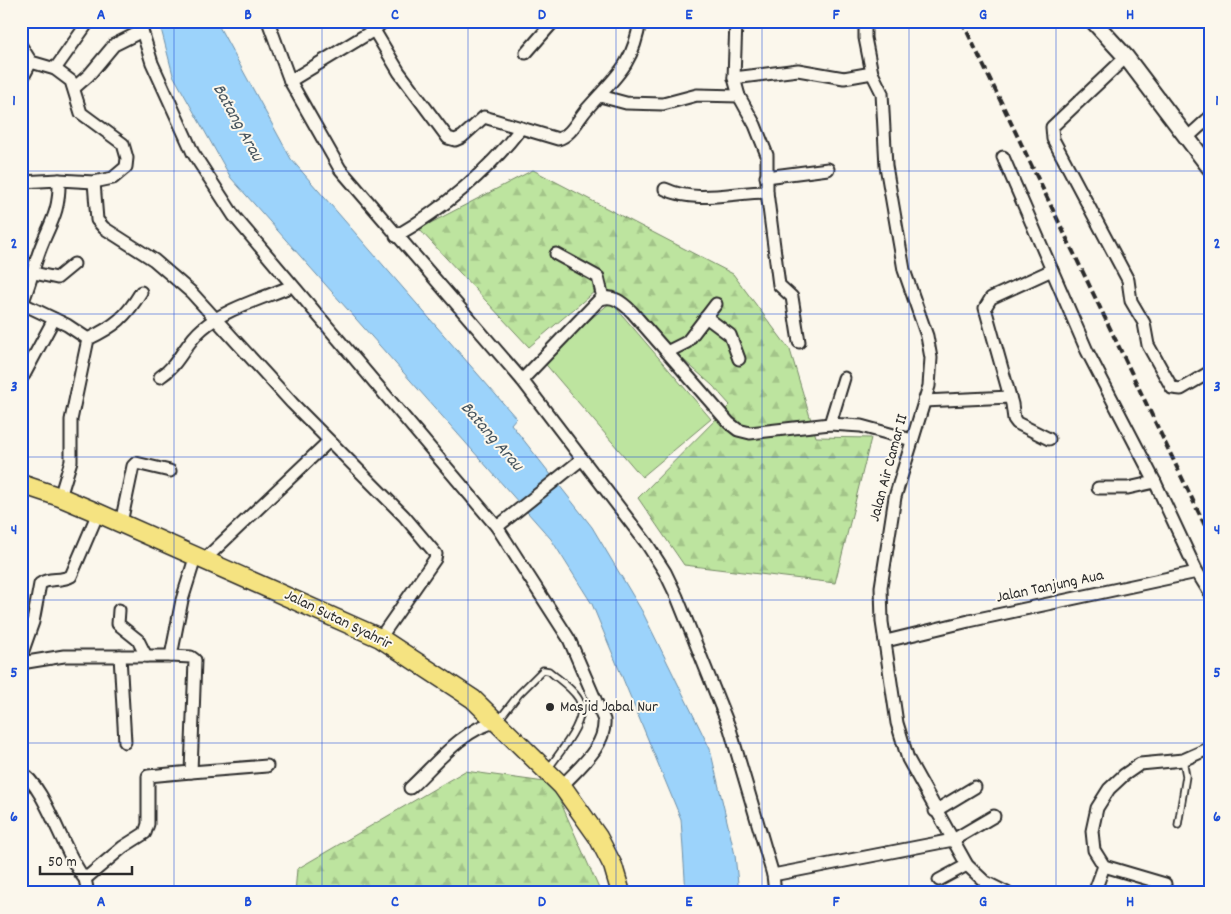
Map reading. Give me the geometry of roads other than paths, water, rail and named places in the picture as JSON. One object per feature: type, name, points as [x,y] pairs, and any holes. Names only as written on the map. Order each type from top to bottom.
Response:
[{"type":"main road","points":[[1092,21],[1126,57],[1210,168]]},
{"type":"main road","name":"Jalan Sutan Syahrir","points":[[21,484],[60,497],[98,513],[380,638],[473,699],[562,786],[598,836],[612,866],[621,893]]},
{"type":"street","points":[[55,69],[89,21]]},
{"type":"street","points":[[268,21],[290,81],[340,169],[522,380],[657,558],[674,590],[730,729],[773,875],[775,893]]},
{"type":"street","points":[[290,81],[374,30],[384,21]]},
{"type":"street","points":[[526,53],[554,21]]},
{"type":"street","points":[[374,30],[399,72],[448,138],[455,140],[462,137],[484,117],[558,138],[566,137],[587,108],[624,69],[636,44],[640,21]]},
{"type":"street","points":[[736,21],[733,56],[734,78],[739,96],[758,131],[767,155],[766,177],[778,285],[792,297],[799,342]]},
{"type":"street","name":"Jalan Air Camar II","points":[[865,21],[872,74],[882,93],[886,166],[904,270],[931,351],[930,380],[895,497],[882,576],[881,605],[901,741],[908,759],[967,865],[991,890],[1007,893]]},
{"type":"street","points":[[74,88],[89,76],[114,45],[141,26],[152,63],[192,153],[234,216],[497,527],[569,639],[604,720],[604,729],[600,743],[562,786]]},
{"type":"street","points":[[21,46],[31,62],[55,69],[64,74],[71,81],[81,113],[94,124],[118,139],[126,150],[126,167],[113,178],[94,182],[59,180],[21,182]]},
{"type":"street","points":[[1126,57],[1052,127],[1053,139],[1128,280],[1131,301],[1144,322],[1148,345],[1172,388],[1181,389],[1210,372]]},
{"type":"street","points":[[21,81],[31,62]]},
{"type":"street","points":[[734,78],[798,70],[844,78],[872,74]]},
{"type":"street","points":[[600,96],[626,102],[663,104],[698,95],[739,96]]},
{"type":"street","points":[[1188,137],[1210,117]]},
{"type":"street","points":[[396,236],[428,216],[501,154],[521,128]]},
{"type":"street","points":[[1003,157],[1087,351],[1155,482],[1197,572],[1210,592]]},
{"type":"street","points":[[766,177],[828,169]]},
{"type":"street","points":[[59,180],[60,199],[22,303],[88,339]]},
{"type":"street","points":[[94,182],[97,220],[104,228],[154,260],[191,292],[329,441],[404,516],[436,554],[435,559],[380,638]]},
{"type":"street","points":[[664,188],[678,194],[694,196],[768,192]]},
{"type":"street","points":[[556,254],[598,277],[603,298]]},
{"type":"street","points":[[34,273],[57,278],[74,264]]},
{"type":"street","points":[[1049,439],[1017,423],[1014,419],[1010,397],[985,308],[991,298],[1052,270]]},
{"type":"street","points":[[160,377],[176,365],[195,335],[215,319],[292,286]]},
{"type":"street","points":[[60,497],[71,461],[71,420],[88,339],[112,326],[128,314],[141,292]]},
{"type":"street","points":[[522,380],[603,298],[616,299],[629,309],[729,423],[738,430],[750,433],[830,424],[861,426],[912,440]]},
{"type":"street","points":[[667,352],[688,342],[716,304]]},
{"type":"street","points":[[706,318],[730,335],[739,358]]},
{"type":"street","points":[[24,375],[54,319]]},
{"type":"street","points":[[830,424],[844,378]]},
{"type":"street","points":[[924,401],[1010,397]]},
{"type":"street","points":[[171,656],[182,600],[200,557],[329,441]]},
{"type":"street","points":[[497,527],[582,459]]},
{"type":"street","points":[[121,523],[133,466],[136,463],[170,470]]},
{"type":"street","points":[[1098,488],[1128,488],[1155,482]]},
{"type":"street","points":[[21,656],[32,622],[40,584],[46,580],[62,580],[71,576],[98,513]]},
{"type":"street","name":"Jalan Tanjung Aua","points":[[886,641],[969,621],[1197,572]]},
{"type":"street","points":[[119,610],[118,624],[132,634],[146,656]]},
{"type":"street","points":[[21,663],[64,656],[171,656],[190,657],[195,660],[191,772]]},
{"type":"street","points":[[120,656],[125,742]]},
{"type":"street","points":[[410,788],[472,730],[485,724],[497,722]]},
{"type":"street","points":[[1164,893],[1165,884],[1104,866],[1094,850],[1093,818],[1102,798],[1124,775],[1140,764],[1183,760],[1210,748]]},
{"type":"street","points":[[85,879],[116,853],[146,833],[148,824],[148,776],[267,766]]},
{"type":"street","points":[[21,773],[28,777],[39,793],[85,879],[88,893]]},
{"type":"street","points":[[936,811],[975,787]]},
{"type":"street","points":[[773,875],[953,840],[994,816]]},
{"type":"street","points":[[939,880],[967,865]]},
{"type":"street","points":[[1094,893],[1104,866]]},
{"type":"lane","points":[[497,722],[519,694],[543,670],[549,671],[576,695],[582,710],[580,721],[547,771]]},
{"type":"lane","points":[[1178,825],[1186,776],[1183,760]]},
{"type":"water","name":"Batang Arau","points":[[159,21],[216,21],[291,159],[516,418],[511,424],[592,527],[642,611],[710,749],[735,855],[739,893],[686,893],[681,819],[592,604],[551,539],[231,178],[173,75]]},
{"type":"railway","points":[[962,21],[1210,536]]},
{"type":"place","name":"Masjid Jabal Nur","points":[[550,707]]}]
